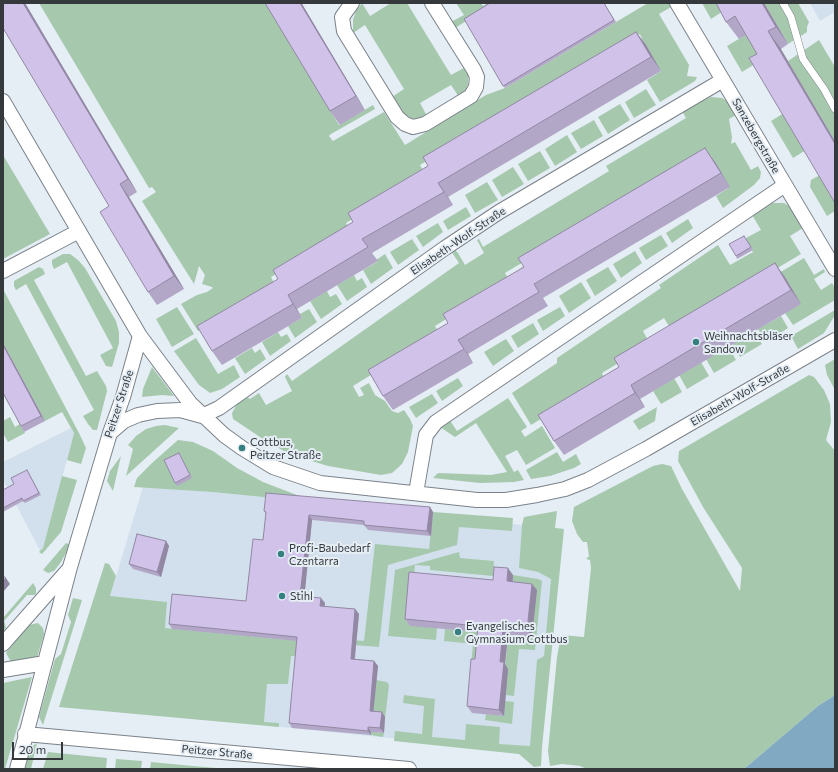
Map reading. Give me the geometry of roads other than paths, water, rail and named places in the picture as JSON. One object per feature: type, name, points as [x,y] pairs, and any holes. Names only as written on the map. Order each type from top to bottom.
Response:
[{"type":"street","points":[[352,3],[342,17],[344,31],[397,117],[405,124],[413,127],[425,124],[471,96],[476,87],[477,77],[474,70],[432,3]]},
{"type":"street","name":"Sanzebergstraße","points":[[677,3],[835,269]]},
{"type":"street","name":"Elisabeth-Wolf-Straße","points":[[110,433],[133,417],[157,411],[180,410],[202,416],[219,408],[445,248],[499,212],[723,80]]},
{"type":"street","points":[[3,101],[140,336]]},
{"type":"street","points":[[416,493],[426,435],[436,422],[785,185]]},
{"type":"street","points":[[3,271],[79,231]]},
{"type":"street","name":"Elisabeth-Wolf-Straße","points":[[140,336],[190,404],[202,416],[224,435],[273,467],[320,483],[477,500],[506,500],[536,496],[565,489],[588,480],[646,450],[835,340]]},
{"type":"street","name":"Peitzer Straße","points":[[17,769],[70,567],[110,433],[123,397],[140,336]]},
{"type":"street","points":[[3,644],[70,567]]},
{"type":"street","points":[[3,670],[45,663]]},
{"type":"street","name":"Peitzer Straße","points":[[25,734],[409,769]]},
{"type":"lane","points":[[783,3],[791,18],[803,59],[835,109]]},
{"type":"water","points":[[835,695],[835,769],[744,769],[818,706]]},
{"type":"place","name":"Weihnachtsbläser Sandow","points":[[696,342]]},
{"type":"place","name":"Cottbus, Peitzer Straße","points":[[242,448]]},
{"type":"place","name":"Profi-Baubedarf Czentarra","points":[[281,554]]},
{"type":"place","name":"Stihl","points":[[282,596]]},
{"type":"place","name":"Evangelisches Gymnasium Cottbus","points":[[458,632]]}]
